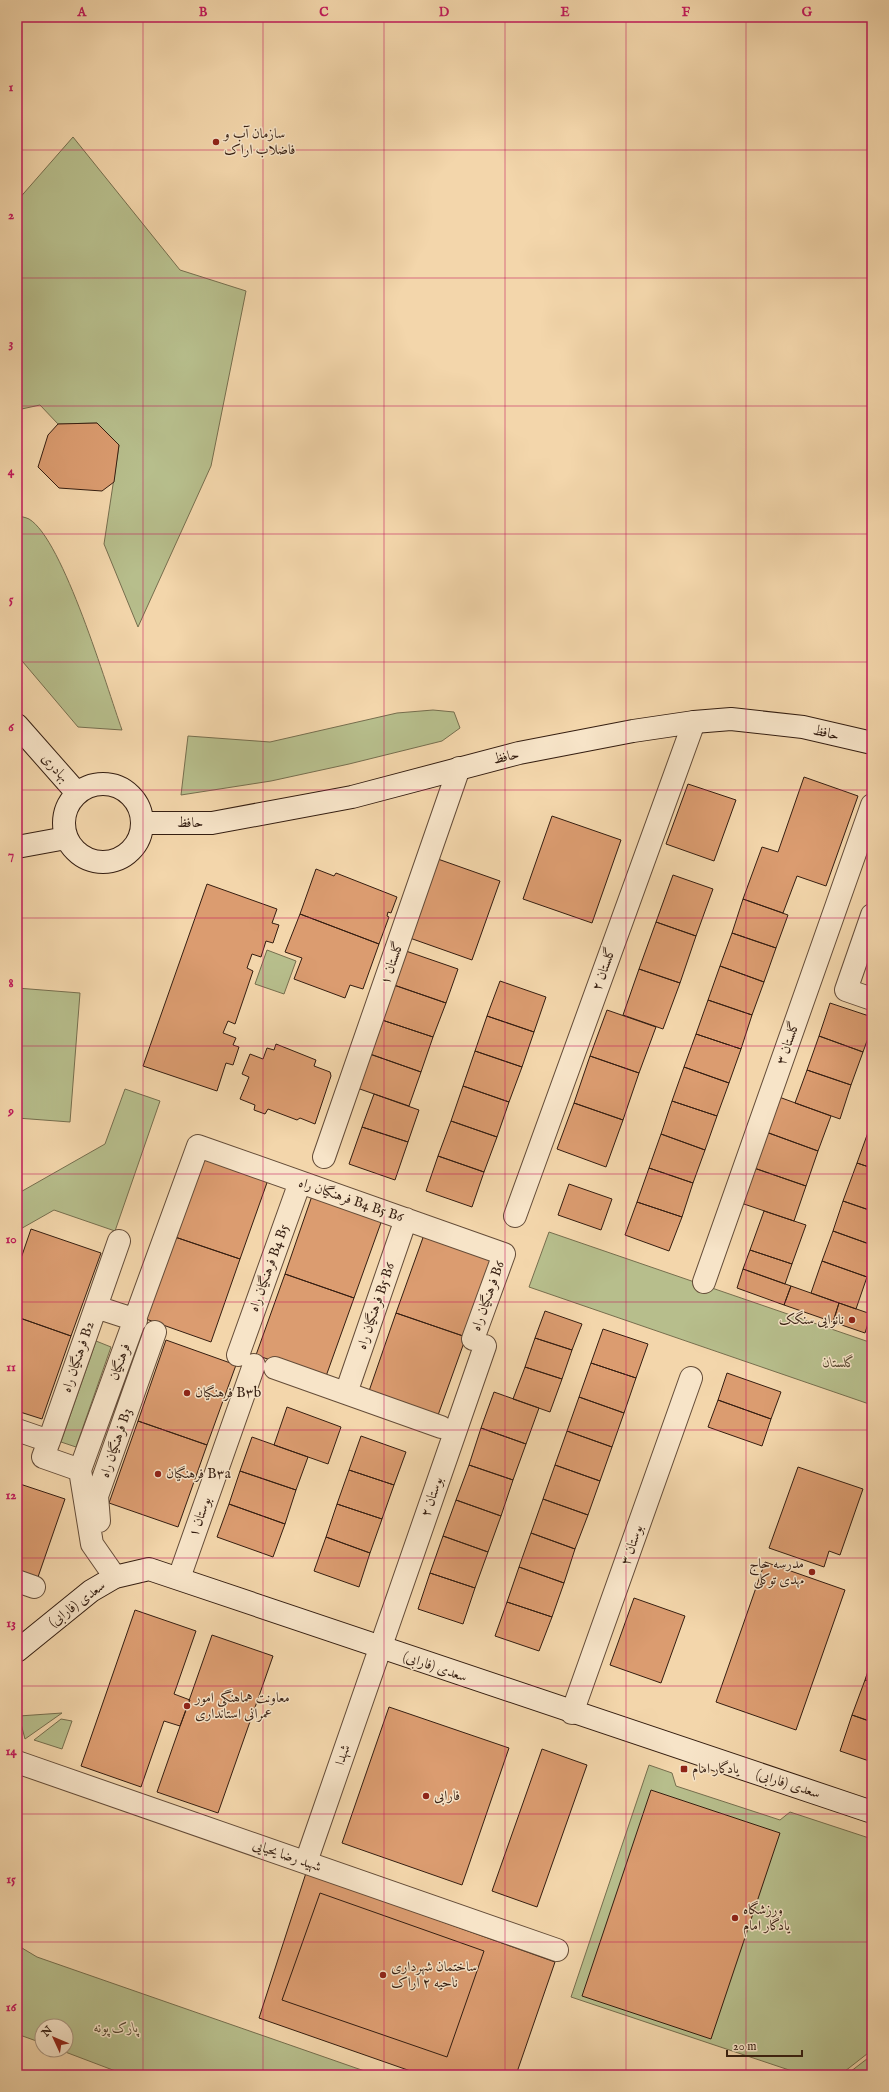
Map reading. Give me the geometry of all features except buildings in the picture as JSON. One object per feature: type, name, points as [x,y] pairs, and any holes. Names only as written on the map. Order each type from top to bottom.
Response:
[{"type":"street","name":"حافظ","points":[[142,823],[212,823],[352,797],[459,768],[519,754],[633,731],[694,722],[731,719],[803,727],[872,743]]},
{"type":"street","name":"گلستان ۲","points":[[515,1216],[694,722]]},
{"type":"street","name":"بهادری","points":[[17,726],[77,793]]},
{"type":"street","name":"گلستان ۱","points":[[324,1157],[459,768]]},
{"type":"street","points":[[100,784],[119,786],[134,799],[140,810],[142,823],[141,835],[135,846],[127,855],[116,860],[104,862],[92,861],[81,856],[72,848],[66,838],[63,826],[64,814],[69,802],[77,793],[88,786],[100,784]]},
{"type":"street","name":"گلستان ۳","points":[[704,1282],[872,805]]},
{"type":"street","points":[[17,847],[66,838]]},
{"type":"street","points":[[872,915],[846,990],[872,999]]},
{"type":"street","name":"فرهنگیان راه B4 B5 B6","points":[[198,1146],[504,1254]]},
{"type":"street","name":"فرهنگیان","points":[[114,1577],[92,1544],[80,1470],[136,1320],[198,1146]]},
{"type":"street","name":"فرهنگیان راه B4 B5","points":[[256,1363],[300,1182]]},
{"type":"street","name":"فرهنگیان راه B5 B6","points":[[346,1393],[406,1219]]},
{"type":"street","name":"فرهنگیان راه B2","points":[[80,1470],[43,1457],[119,1242]]},
{"type":"street","name":"فرهنگیان راه B6","points":[[479,1343],[504,1254]]},
{"type":"street","points":[[96,1307],[136,1320]]},
{"type":"street","name":"فرهنگیان راه B3","points":[[101,1556],[98,1496],[155,1332]]},
{"type":"street","name":"بوستان ۲","points":[[380,1648],[479,1343]]},
{"type":"street","points":[[256,1363],[441,1427]]},
{"type":"street","name":"بوستان ۱","points":[[179,1578],[256,1363]]},
{"type":"street","name":"بوستان ۳","points":[[572,1713],[691,1378]]},
{"type":"street","points":[[17,1430],[49,1441]]},
{"type":"street","name":"سعدی (فارابی)","points":[[17,1651],[91,1591],[114,1577],[149,1570],[179,1578],[572,1713],[872,1812]]},
{"type":"street","name":"شهدا","points":[[306,1862],[380,1648]]},
{"type":"street","name":"شهید رضا یحیایی","points":[[17,1762],[557,1950]]},
{"type":"green space","points":[[73,137],[180,270],[246,291],[211,466],[138,627],[104,544],[119,445],[97,423],[58,424],[40,405],[17,410],[17,201]]},
{"type":"green space","points":[[17,515],[29,519],[42,532],[56,554],[83,616],[122,730],[78,727],[17,655]]},
{"type":"green space","points":[[433,710],[454,712],[460,728],[442,741],[349,764],[271,781],[181,795],[188,736],[270,742],[397,713]]},
{"type":"green space","points":[[267,950],[296,961],[284,994],[255,984]]},
{"type":"green space","points":[[17,988],[80,993],[70,1122],[17,1118]]},
{"type":"green space","points":[[125,1089],[160,1101],[115,1231],[54,1210],[17,1231],[17,1194],[105,1144]]},
{"type":"green space","name":"گلستان","points":[[549,1232],[872,1343],[872,1405],[529,1287]]},
{"type":"green space","points":[[96,1341],[111,1347],[76,1447],[61,1442]]},
{"type":"green space","points":[[62,1713],[25,1739],[19,1716]]},
{"type":"green space","points":[[61,1719],[72,1721],[62,1749],[34,1740]]},
{"type":"green space","name":"ورزشگاه یادگار امام","points":[[649,1765],[672,1773],[676,1786],[780,1820],[790,1812],[872,1839],[872,2050],[840,2075],[804,2075],[571,1997]]},
{"type":"green space","name":"پارک پونه","points":[[17,1945],[37,1957],[376,2075],[152,2075],[140,2071],[139,2075],[126,2075],[74,2055],[74,2018],[34,2018],[34,2040],[17,2034]]},
{"type":"green space","points":[[872,2055],[872,2075],[846,2075]]},
{"type":"place","name":"سازمان آب و فاضلاب اراک","points":[[216,142]]},
{"type":"place","name":"نانوایی سنگک","points":[[852,1320]]},
{"type":"place","name":"فرهنگیان B۳b","points":[[187,1393]]},
{"type":"place","name":"فرهنگیان B۳a","points":[[158,1474]]},
{"type":"place","name":"مدرسه حاج مهدی توکلی","points":[[812,1572]]},
{"type":"place","name":"معاونت هماهنگی امور عمرانی استانداری","points":[[187,1706]]},
{"type":"place","name":"یادگار امام","points":[[684,1769]]},
{"type":"place","name":"فارابی","points":[[426,1796]]},
{"type":"place","name":"ورزشگاه یادگار امام","points":[[735,1918]]},
{"type":"place","name":"ساختمان شهرداری ناحیه ۲ اراک","points":[[383,1975]]}]
